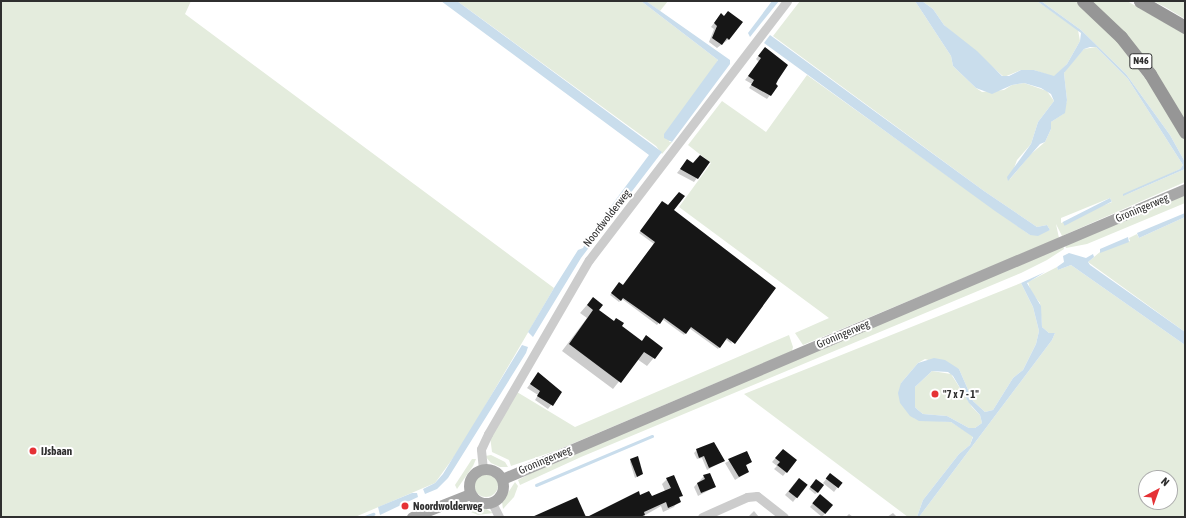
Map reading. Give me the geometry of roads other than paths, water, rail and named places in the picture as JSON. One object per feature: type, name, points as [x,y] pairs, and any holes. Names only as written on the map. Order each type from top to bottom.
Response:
[{"type":"highway","name":"N46","points":[[1083,1],[1121,37],[1150,74],[1185,132]]},
{"type":"highway","points":[[1140,1],[1185,27]]},
{"type":"main road","name":"Groningerweg","points":[[502,479],[1182,190]]},
{"type":"main road","points":[[483,469],[494,471],[502,479],[502,493],[492,503],[482,503],[470,494],[468,488],[472,476],[483,469]]},
{"type":"main road","points":[[412,517],[470,494]]},
{"type":"street","name":"Noordwolderweg","points":[[483,469],[481,449],[488,434],[583,270],[787,1]]},
{"type":"street","points":[[702,517],[747,497],[757,496],[784,517]]},
{"type":"street","points":[[492,503],[499,517]]},
{"type":"water","points":[[441,1],[457,1],[662,152],[581,258],[533,337],[528,332],[578,250],[583,248],[588,237],[649,155]]},
{"type":"water","points":[[641,1],[646,1],[730,60],[730,64],[672,142],[664,138],[664,134],[718,60]]},
{"type":"water","points":[[772,1],[779,1],[750,37],[748,33]]},
{"type":"water","points":[[915,1],[922,1],[933,9],[944,25],[977,51],[1002,76],[1009,76],[1021,70],[1034,70],[1054,76],[1067,64],[1080,41],[1081,33],[1037,1],[1041,1],[1081,30],[1126,74],[1170,135],[1185,162],[1185,169],[1123,196],[1123,194],[1180,169],[1183,165],[1128,79],[1096,47],[1090,47],[1084,49],[1064,73],[1067,100],[1065,113],[1051,122],[1051,129],[1045,142],[1040,144],[1008,181],[1007,177],[1031,144],[1038,122],[1054,101],[1051,94],[1041,88],[1024,83],[1012,85],[992,94],[976,88],[953,66],[951,56]]},
{"type":"water","points":[[770,35],[984,191],[1037,227],[1047,225],[1050,230],[1038,236],[1030,235],[995,211],[764,43]]},
{"type":"water","points":[[1110,198],[1112,202],[1065,226],[1063,222]]},
{"type":"water","points":[[1185,213],[1185,217],[1139,238],[1137,233]]},
{"type":"water","points":[[1128,237],[1129,242],[1100,253],[1100,249]]},
{"type":"water","points":[[1069,253],[1086,258],[1093,254],[1094,257],[1088,262],[1090,265],[1185,332],[1185,345],[1071,265],[1058,270],[1057,267],[1064,262],[1063,256]]},
{"type":"water","points":[[1045,272],[1027,283],[1041,306],[1042,327],[1049,333],[1055,333],[1052,340],[919,517],[917,517],[923,500],[959,454],[970,445],[973,437],[951,422],[919,421],[910,416],[900,403],[898,393],[901,383],[918,363],[934,358],[945,360],[959,369],[973,401],[985,412],[993,410],[1013,378],[1023,370],[1036,344],[1039,331],[1033,307],[1021,283]],"holes":[[[932,371],[948,372],[953,376],[969,403],[980,415],[982,423],[975,428],[969,428],[947,416],[923,414],[915,407],[915,387]]]},
{"type":"water","points":[[522,345],[528,347],[526,353],[448,478],[437,489],[425,494],[423,489],[435,483],[443,474]]},
{"type":"water","points":[[412,493],[417,493],[418,497],[380,515],[378,507]]},
{"type":"waterway","points":[[536,485],[652,436]]},
{"type":"waterway","points":[[365,517],[373,514]]},
{"type":"place","name":"\"7 x 7 - 1\"","points":[[935,394]]},
{"type":"place","name":"IJsbaan","points":[[33,451]]},
{"type":"place","name":"Noordwolderweg","points":[[405,506]]}]
